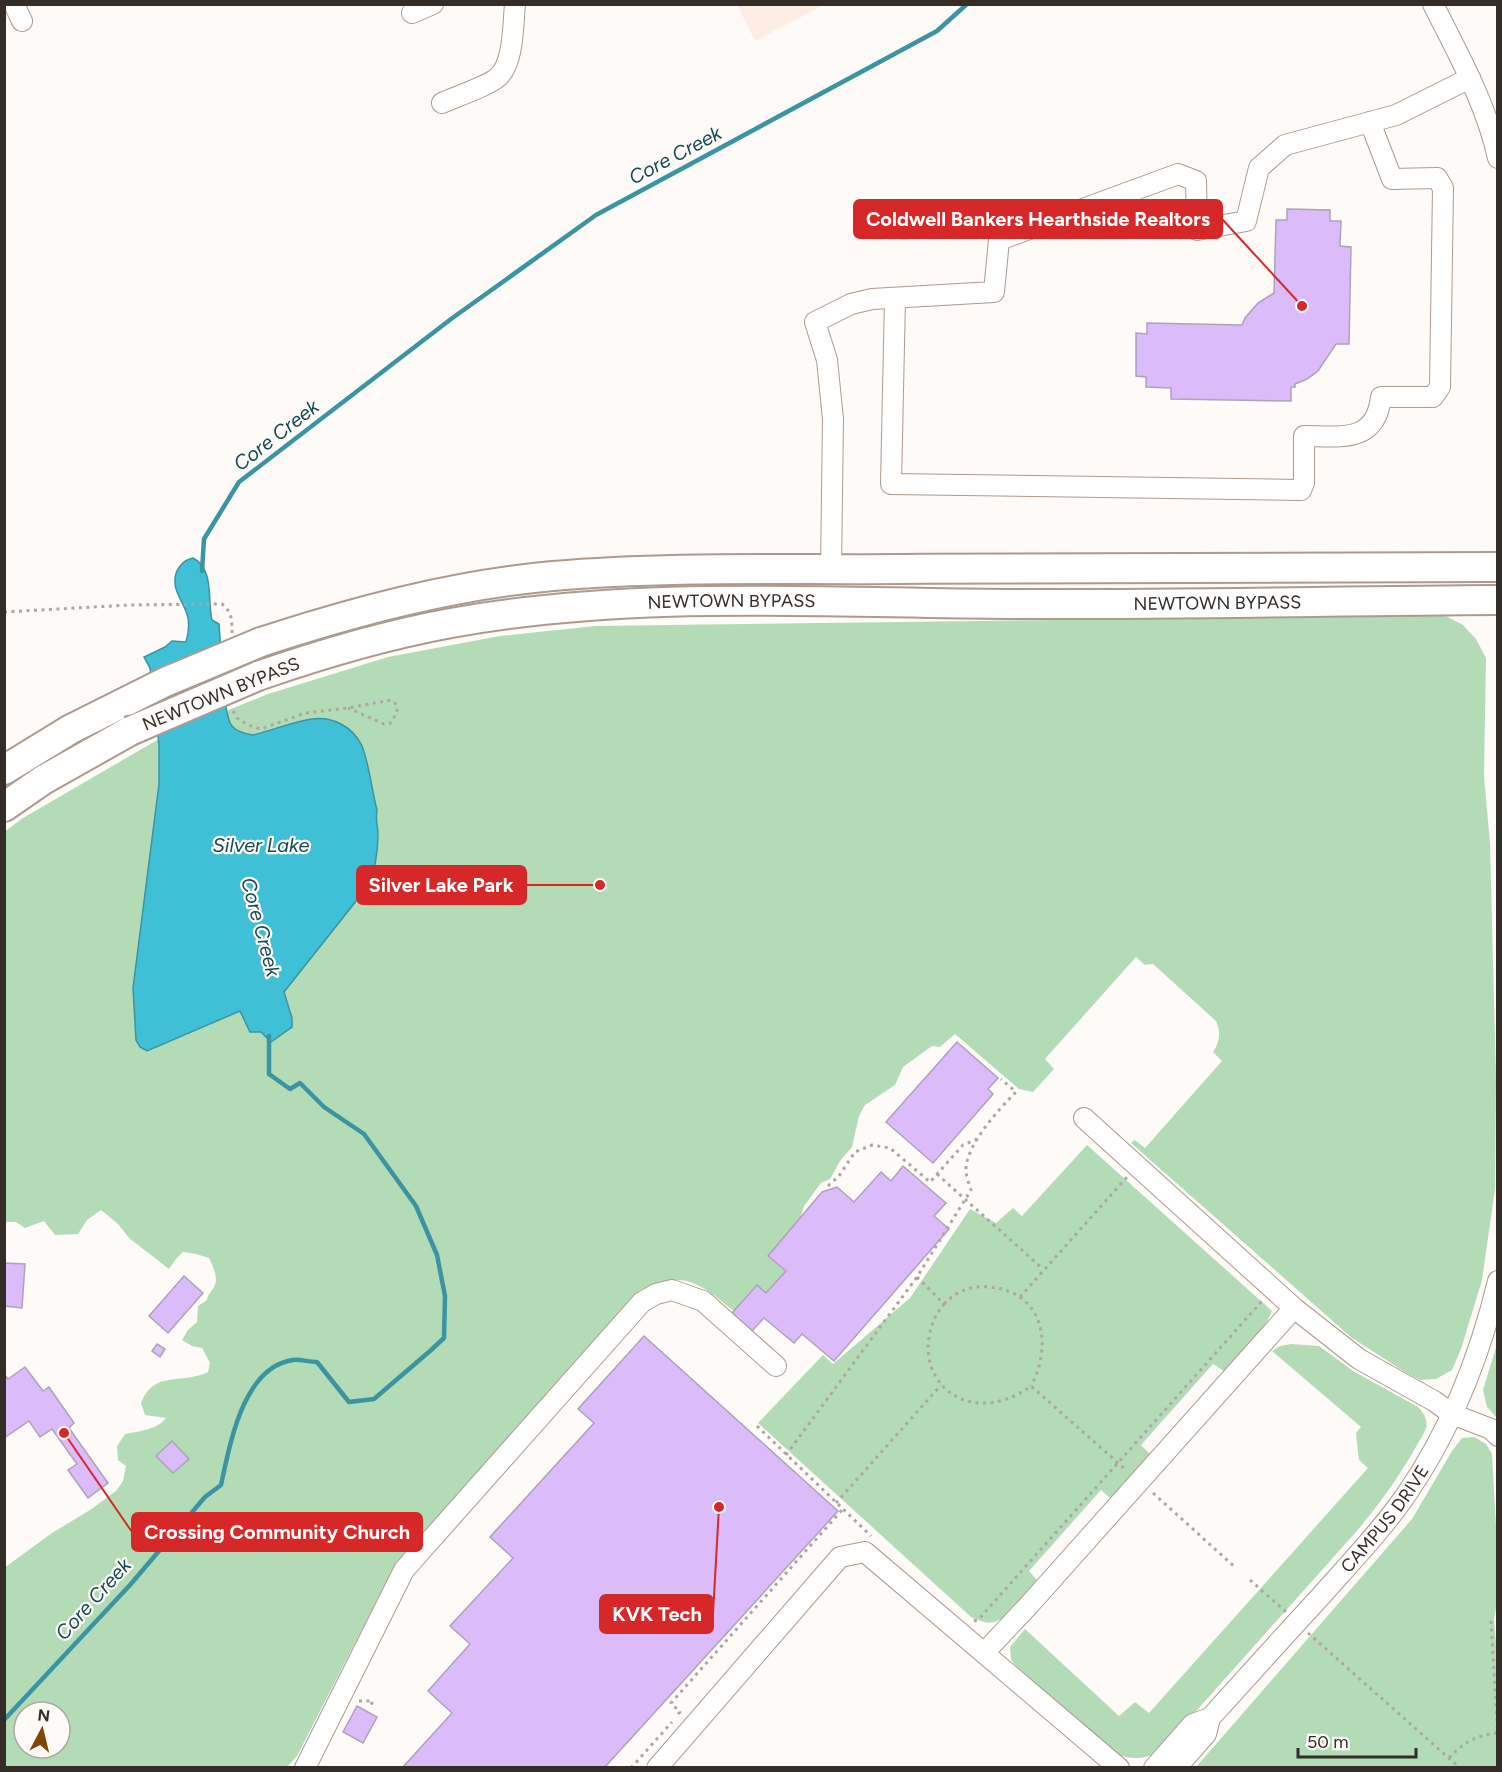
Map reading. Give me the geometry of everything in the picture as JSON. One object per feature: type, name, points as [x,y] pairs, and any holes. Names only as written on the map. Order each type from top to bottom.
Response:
[{"type":"highway","name":"NEWTOWN BYPASS","points":[[4,770],[71,729],[165,682],[261,642],[387,603],[522,580],[627,572],[831,569],[1497,567]]},
{"type":"highway","name":"NEWTOWN BYPASS","points":[[4,807],[44,780],[130,732],[258,676],[291,664],[383,638],[452,623],[568,608],[741,601],[1008,604],[1497,600]]},
{"type":"street","points":[[412,13],[433,4]]},
{"type":"street","points":[[442,103],[498,78],[506,67],[511,47],[515,4]]},
{"type":"street","points":[[1432,4],[1480,99],[1490,126],[1497,158]]},
{"type":"street","points":[[831,569],[833,419],[826,360],[815,322],[851,304],[872,299],[994,292],[999,240],[1178,174],[1196,181],[1197,230],[1246,221],[1259,168],[1286,145],[1396,115],[1470,78]]},
{"type":"street","points":[[895,298],[891,484],[1301,490],[1304,483],[1304,436],[1352,436],[1370,427],[1379,412],[1381,397],[1433,397],[1440,387],[1443,188],[1437,178],[1392,179],[1370,122]]},
{"type":"street","points":[[1084,1118],[1294,1308],[1359,1359],[1434,1401],[1452,1414],[1491,1429],[1497,1436]]},
{"type":"street","name":"CAMPUS DRIVE","points":[[1176,1767],[1206,1734],[1210,1718],[1376,1535],[1406,1494],[1452,1414],[1472,1367],[1497,1281]]},
{"type":"street","points":[[305,1767],[404,1570],[642,1302],[656,1294],[672,1290],[703,1301],[776,1366]]},
{"type":"street","points":[[984,1653],[1294,1308]]},
{"type":"street","points":[[657,1767],[840,1557],[866,1552],[1082,1738],[1119,1767]]},
{"type":"street","name":"CAMPUS DRIVE","points":[[1154,1767],[1193,1724],[1210,1718]]},
{"type":"path","points":[[4,612],[129,605],[222,604],[232,616],[232,633]]},
{"type":"path","points":[[231,707],[237,718],[261,729],[305,713],[391,700],[397,705],[397,712],[391,723],[384,724],[348,708]]},
{"type":"path","points":[[786,1455],[917,1277],[966,1200],[971,1190],[966,1170],[970,1150],[998,1110],[1016,1092],[1001,1079]]},
{"type":"path","points":[[828,1186],[839,1176],[855,1152],[872,1144],[890,1148],[930,1182],[963,1144],[978,1138]]},
{"type":"path","points":[[937,1174],[1044,1269]]},
{"type":"path","points":[[1020,1297],[1127,1177]]},
{"type":"path","points":[[917,1277],[944,1305]]},
{"type":"path","points":[[982,1286],[1004,1289],[1029,1304],[1043,1335],[1040,1368],[1031,1386],[1012,1397],[978,1403],[955,1395],[941,1385],[930,1366],[927,1346],[932,1322],[944,1305],[958,1292],[982,1286]]},
{"type":"path","points":[[972,1621],[978,1620],[1264,1299]]},
{"type":"path","points":[[836,1503],[941,1385]]},
{"type":"path","points":[[1031,1386],[1131,1475]]},
{"type":"path","points":[[757,1426],[877,1542]]},
{"type":"path","points":[[1148,1489],[1236,1568]]},
{"type":"path","points":[[631,1767],[680,1712],[670,1703],[842,1510]]},
{"type":"path","points":[[1251,1580],[1287,1613]]},
{"type":"path","points":[[1491,1621],[1497,1738]]},
{"type":"path","points":[[1307,1632],[1460,1767]]},
{"type":"path","points":[[1449,1758],[1464,1743],[1480,1736],[1497,1733]]},
{"type":"shaded area","points":[[737,5],[824,5],[755,41]]},
{"type":"green space","points":[[1425,615],[1446,616],[1463,625],[1476,639],[1486,658],[1484,776],[1490,843],[1496,1079],[1495,1189],[1482,1280],[1461,1349],[1452,1370],[1436,1379],[1420,1380],[1352,1338],[1131,1143],[1135,1140],[1145,1148],[1222,1061],[1213,1052],[1219,1037],[1216,1021],[1153,964],[1145,965],[1136,957],[1045,1059],[1054,1069],[1033,1092],[1019,1089],[955,1034],[940,1047],[932,1046],[903,1067],[895,1085],[865,1105],[859,1116],[852,1147],[840,1161],[830,1179],[821,1183],[804,1206],[799,1222],[769,1256],[786,1271],[766,1293],[757,1285],[734,1311],[711,1293],[691,1282],[669,1280],[640,1290],[396,1563],[297,1756],[287,1767],[5,1767],[4,1568],[116,1491],[123,1481],[126,1466],[118,1460],[117,1446],[125,1434],[153,1428],[166,1418],[145,1415],[141,1403],[153,1386],[161,1382],[198,1376],[208,1372],[210,1363],[202,1348],[192,1346],[182,1340],[197,1322],[198,1306],[207,1300],[216,1280],[209,1258],[183,1252],[169,1269],[129,1238],[118,1224],[101,1210],[87,1220],[78,1234],[55,1235],[44,1221],[25,1228],[16,1222],[5,1222],[4,832],[23,818],[164,736],[268,694],[388,657],[500,636],[595,626]]},
{"type":"green space","points":[[1087,1145],[1272,1311],[1257,1335],[1224,1371],[1213,1364],[1141,1445],[1150,1454],[1110,1498],[1101,1490],[1029,1571],[1037,1580],[1008,1614],[998,1621],[981,1621],[971,1617],[758,1423],[823,1355],[833,1364],[910,1298],[970,1209],[996,1223],[1013,1208],[1022,1216]]},
{"type":"green space","points":[[1291,1344],[1319,1346],[1353,1371],[1418,1407],[1426,1419],[1425,1430],[1396,1479],[1364,1523],[1164,1747],[1152,1755],[1140,1758],[1114,1753],[1016,1666],[1011,1660],[1010,1647],[1025,1629],[1119,1716],[1135,1702],[1149,1713],[1368,1468],[1359,1460],[1356,1433],[1361,1427],[1272,1351],[1280,1346]]},
{"type":"green space","points":[[1497,1344],[1497,1418],[1487,1407],[1483,1390]]},
{"type":"green space","points":[[1474,1437],[1486,1444],[1492,1454],[1498,1562],[1497,1603],[1494,1619],[1498,1667],[1497,1767],[1196,1767],[1412,1519],[1462,1438]]},
{"type":"water","name":"Silver Lake","points":[[193,558],[205,570],[212,620],[219,624],[224,693],[232,726],[239,731],[253,735],[297,722],[327,719],[348,728],[358,739],[367,761],[377,810],[377,847],[368,886],[284,992],[292,1018],[292,1027],[271,1042],[261,1032],[250,1032],[240,1011],[147,1051],[140,1047],[136,1040],[133,988],[159,784],[159,745],[150,668],[144,657],[172,641],[186,642],[189,628],[188,618],[176,591],[175,579],[177,570],[182,564]]},
{"type":"building","points":[[1287,209],[1330,210],[1330,221],[1341,221],[1340,246],[1351,247],[1349,344],[1336,344],[1318,371],[1295,384],[1295,387],[1291,387],[1291,401],[1171,399],[1171,388],[1146,387],[1146,377],[1136,376],[1136,333],[1147,334],[1147,323],[1242,325],[1258,303],[1274,293],[1276,220],[1287,220]]},
{"type":"building","points":[[957,1042],[998,1078],[988,1089],[993,1094],[933,1163],[886,1122]]},
{"type":"building","points":[[903,1166],[946,1203],[934,1216],[949,1229],[834,1361],[802,1334],[794,1343],[764,1318],[752,1331],[732,1313],[757,1285],[766,1293],[786,1271],[768,1256],[822,1192],[837,1187],[854,1202],[881,1172],[891,1181]]},
{"type":"building","points":[[4,1263],[25,1264],[22,1308],[4,1306]]},
{"type":"building","points":[[184,1276],[203,1293],[168,1333],[149,1316]]},
{"type":"building","points":[[644,1336],[838,1511],[604,1768],[402,1768],[452,1713],[428,1691],[470,1644],[450,1626],[513,1558],[490,1537],[594,1423],[578,1409]]},
{"type":"building","points":[[157,1344],[165,1349],[160,1357],[152,1351]]},
{"type":"building","points":[[25,1367],[43,1391],[49,1387],[74,1423],[69,1428],[108,1483],[88,1498],[68,1470],[77,1464],[52,1429],[40,1437],[29,1421],[4,1438],[4,1374],[8,1379]]},
{"type":"building","points":[[172,1441],[189,1459],[173,1473],[156,1456]]},
{"type":"building","points":[[357,1706],[377,1717],[363,1743],[343,1732]]},
{"type":"waterway","name":"Core Creek","points":[[202,571],[204,539],[239,482],[451,319],[596,215],[937,31],[967,4]]},
{"type":"waterway","name":"Core Creek","points":[[4,1720],[130,1585],[205,1497],[221,1485],[229,1449],[242,1410],[262,1377],[276,1366],[293,1360],[317,1362],[349,1402],[374,1399],[444,1338],[445,1296],[437,1255],[416,1206],[364,1134],[324,1107],[300,1083],[290,1089],[269,1074],[269,1036]]},
{"type":"place","name":"Coldwell Bankers Hearthside Realtors","points":[[1302,306]]},
{"type":"place","name":"Silver Lake Park","points":[[600,885]]},
{"type":"place","name":"Crossing Community Church","points":[[64,1433]]},
{"type":"place","name":"KVK Tech","points":[[719,1507]]}]
